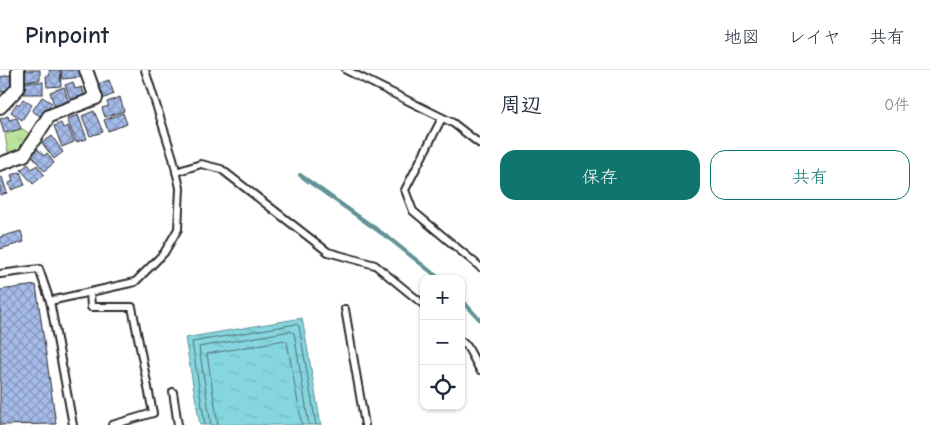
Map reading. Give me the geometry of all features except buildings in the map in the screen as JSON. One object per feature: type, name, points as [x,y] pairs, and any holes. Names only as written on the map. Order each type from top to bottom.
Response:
[{"type":"street","points":[[0,107],[18,88],[18,70]]},
{"type":"street","points":[[0,164],[24,155],[49,116],[96,98],[86,70]]},
{"type":"lane","points":[[50,301],[135,282],[164,253],[178,229],[180,188],[145,70]]},
{"type":"lane","points":[[346,70],[453,123],[480,144]]},
{"type":"lane","points":[[442,118],[404,190],[412,211],[480,267]]},
{"type":"lane","points":[[176,172],[201,164],[221,169],[328,252],[375,265],[420,302]]},
{"type":"lane","points":[[0,274],[39,269],[50,301],[73,425]]},
{"type":"lane","points":[[90,292],[90,307],[132,307],[153,413],[112,425]]},
{"type":"lane","points":[[345,309],[365,425]]},
{"type":"lane","points":[[465,344],[480,370]]},
{"type":"lane","points":[[173,392],[178,425]]},
{"type":"green space","points":[[21,128],[30,134],[18,155],[9,157],[5,135]]},
{"type":"water","points":[[302,318],[321,425],[200,425],[185,338]]},
{"type":"waterway","points":[[300,175],[390,239],[435,275]]},
{"type":"waterway","points":[[465,303],[480,320]]}]
